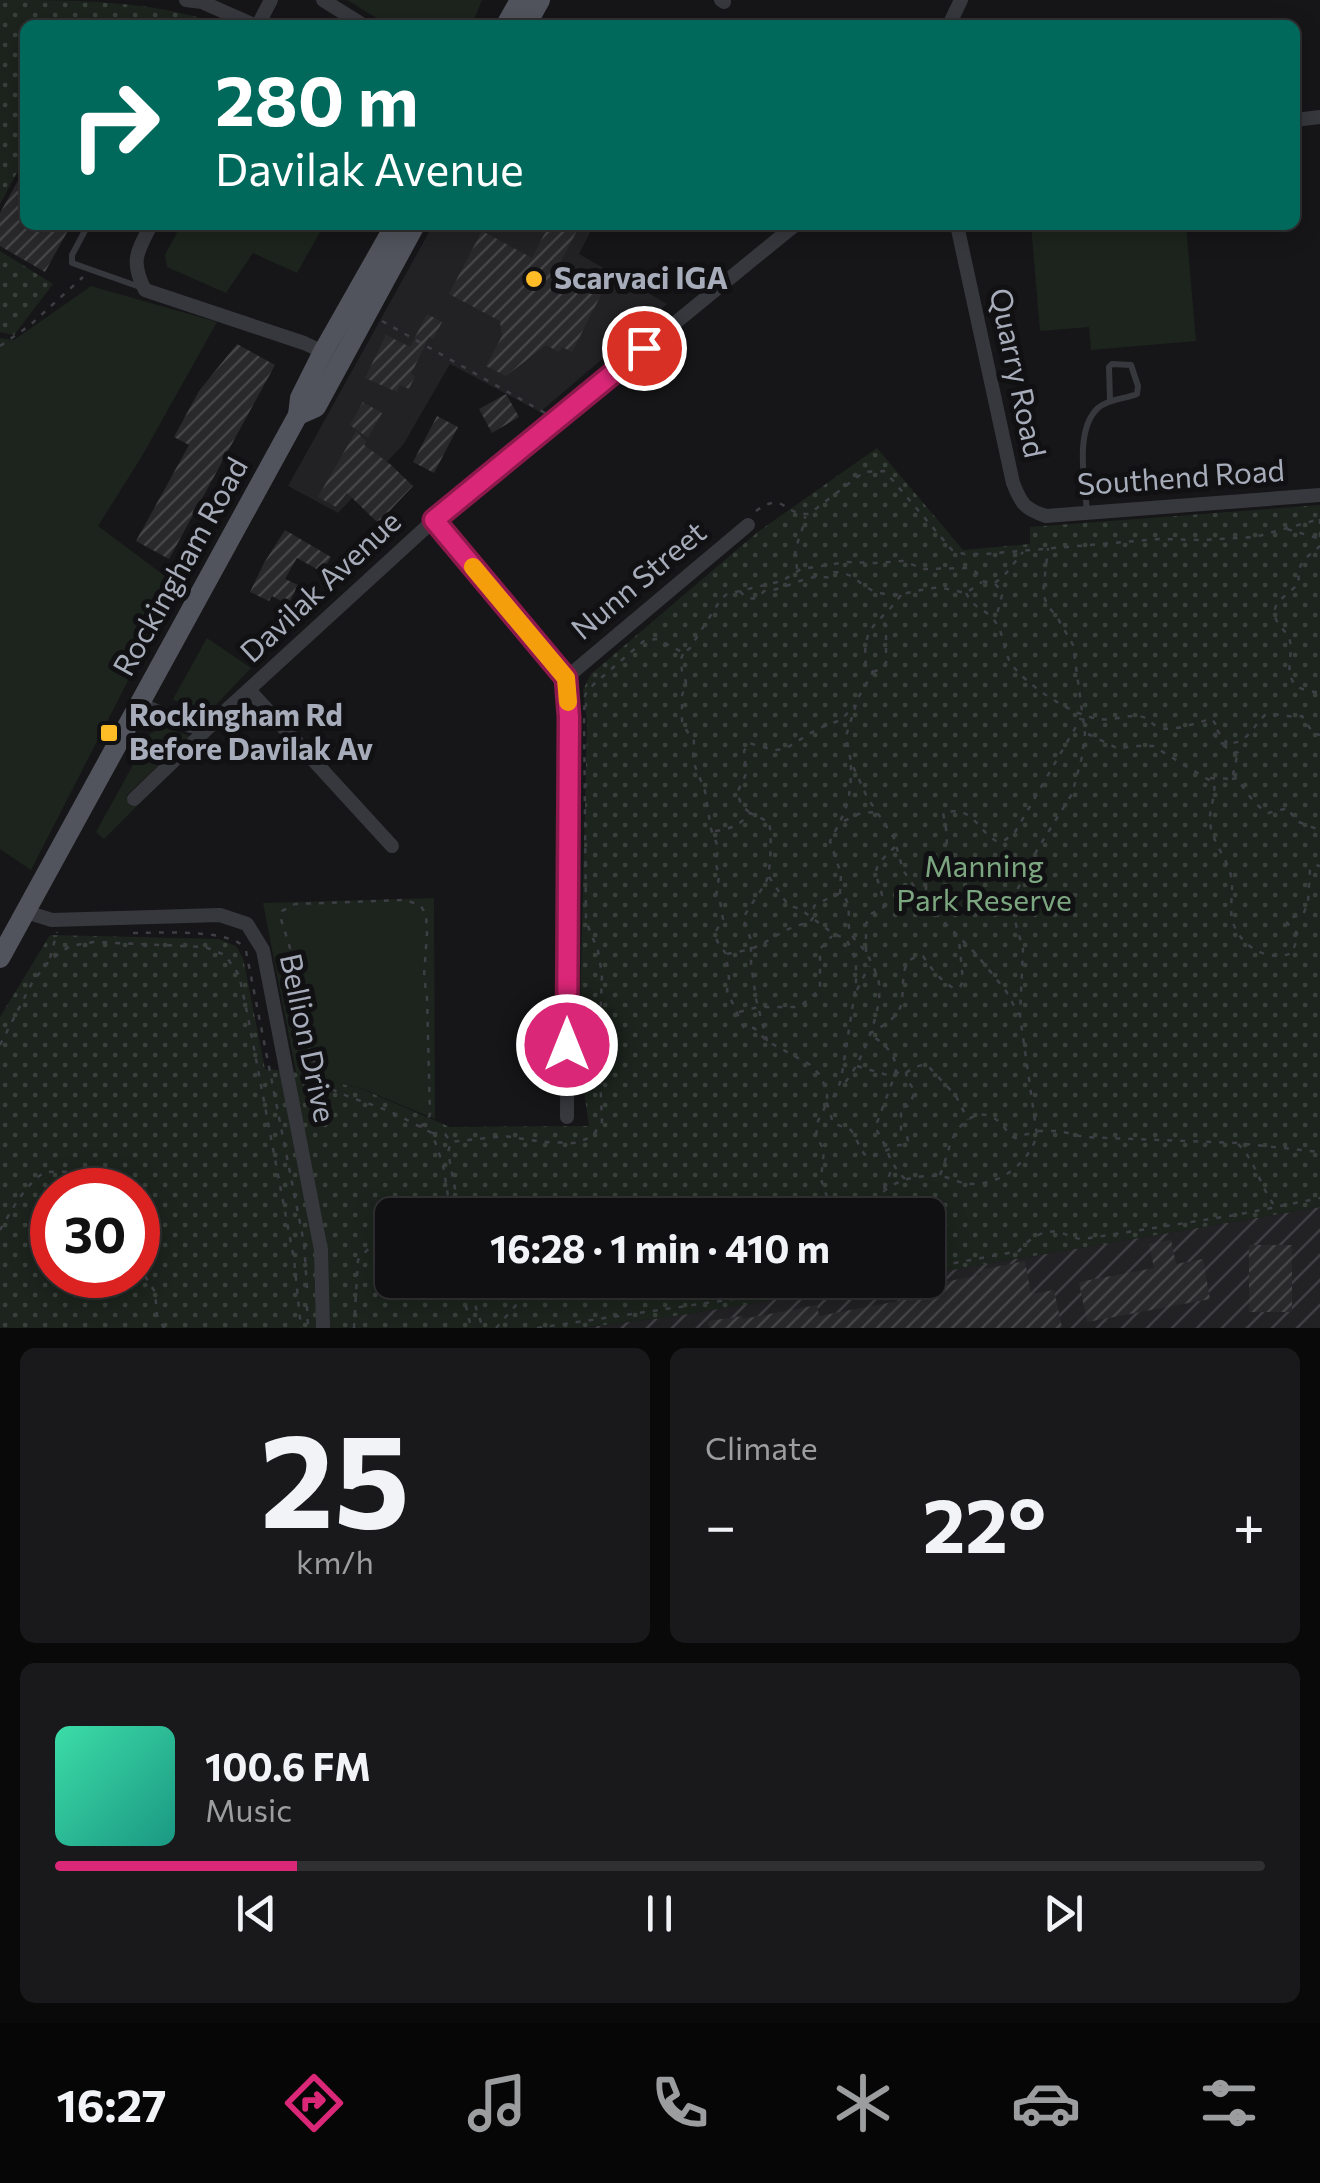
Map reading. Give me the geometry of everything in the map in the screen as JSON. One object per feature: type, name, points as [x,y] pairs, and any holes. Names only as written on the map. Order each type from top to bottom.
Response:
[{"type":"main road","name":"Rockingham Road","points":[[0,958],[298,416],[316,407],[332,356],[393,230]]},
{"type":"main road","name":"Rockingham Road","points":[[332,356],[412,230]]},
{"type":"street","points":[[186,0],[202,2],[244,20]]},
{"type":"street","points":[[323,0],[356,20]]},
{"type":"street","points":[[148,230],[136,253],[136,272],[146,290],[332,356]]},
{"type":"street","name":"Davilak Avenue","points":[[134,799],[434,520],[789,230]]},
{"type":"street","name":"Quarry Road","points":[[958,230],[1013,483],[1020,502],[1032,512],[1046,516]]},
{"type":"street","name":"Southend Road","points":[[1046,516],[1320,495]]},
{"type":"street","points":[[434,520],[566,678],[567,1118]]},
{"type":"street","name":"Nunn Street","points":[[566,678],[748,525]]},
{"type":"street","points":[[250,691],[392,846]]},
{"type":"street","points":[[140,704],[191,726],[210,726]]},
{"type":"street","name":"Bellion Drive","points":[[26,912],[52,920],[220,915],[247,924],[263,950],[321,1250],[324,1328]]},
{"type":"lane","points":[[85,230],[72,254],[72,262],[146,290]]},
{"type":"lane","points":[[1087,513],[1083,458],[1088,423],[1098,408],[1137,394],[1131,365],[1112,364],[1110,401]]},
{"type":"path","points":[[0,346],[29,326],[90,269]]},
{"type":"path","points":[[374,317],[547,414]]},
{"type":"path","points":[[748,525],[757,509],[772,501],[782,502],[798,514],[809,514],[864,472],[884,470],[952,550],[964,554],[1159,539],[1256,537],[1320,518],[1320,546],[1307,554],[1298,568],[1297,586],[1275,610],[1276,620],[1291,644],[1292,682],[1320,693]]},
{"type":"path","points":[[798,570],[795,550],[804,515]]},
{"type":"path","points":[[1286,528],[1314,536],[1320,542]]},
{"type":"path","points":[[874,1198],[896,1182],[906,1180],[940,1176],[974,1183],[1004,1175],[1025,1160],[1034,1147],[1037,1133],[1020,1016],[1023,949],[1015,921],[1018,890],[1036,850],[1072,794],[1085,733],[1073,645],[1042,593],[1048,548]]},
{"type":"path","points":[[994,584],[1023,552]]},
{"type":"path","points":[[906,1072],[916,1091],[909,1106],[901,1107],[899,1113],[901,1130],[908,1141],[871,1156],[864,1154],[851,1130],[834,1123],[820,1074],[754,1028],[744,1028],[727,990],[726,954],[717,940],[716,931],[723,918],[716,897],[720,876],[716,864],[718,847],[693,761],[694,741],[682,724],[686,682],[681,660],[721,599],[736,591],[782,581],[798,570],[831,563],[903,561],[924,569],[968,568],[1000,589],[995,620]]},
{"type":"path","points":[[755,587],[778,590],[813,576],[830,578],[834,572],[850,573],[876,592],[900,595],[937,588],[966,592],[983,581]]},
{"type":"path","points":[[740,591],[752,599],[764,590]]},
{"type":"path","points":[[966,592],[976,608],[995,620],[1011,664],[1033,684],[1082,716],[1106,720],[1125,715],[1146,717],[1158,727],[1169,728],[1212,719],[1216,738],[1224,743],[1246,739],[1265,715],[1274,713],[1302,716],[1313,732],[1320,734]]},
{"type":"path","points":[[873,672],[866,667],[864,652],[868,631],[900,595]]},
{"type":"path","points":[[840,894],[841,874],[830,840],[843,821],[850,798],[846,736],[856,704],[873,672],[886,663],[886,626],[880,618]]},
{"type":"path","points":[[653,638],[684,653]]},
{"type":"path","points":[[768,1041],[758,1008],[751,940],[743,918],[768,877],[772,836],[770,822],[742,806],[737,793],[746,774],[744,751],[749,744],[785,749],[819,728],[841,720],[856,704]]},
{"type":"path","points":[[926,904],[926,883],[940,868],[949,834],[943,813],[962,812],[976,820],[986,835],[998,842],[1004,840],[1015,832],[1082,716]]},
{"type":"path","points":[[1085,733],[1119,749],[1153,746],[1214,783],[1210,827],[1234,888],[1232,918],[1249,944],[1265,956],[1280,958],[1292,953],[1297,933],[1287,923],[1288,918],[1302,915],[1308,902],[1310,870],[1320,866]]},
{"type":"path","points":[[1232,779],[1240,742]]},
{"type":"path","points":[[1224,743],[1228,750],[1238,752]]},
{"type":"path","points":[[850,762],[894,838],[903,870],[926,904],[977,954],[1020,1016]]},
{"type":"path","points":[[1208,778],[1237,778],[1261,810],[1268,813],[1288,808],[1296,821],[1320,830]]},
{"type":"path","points":[[843,821],[876,811]]},
{"type":"path","points":[[714,832],[741,823],[750,813]]},
{"type":"path","points":[[866,953],[866,924],[871,914],[884,906],[874,872],[896,846]]},
{"type":"path","points":[[768,877],[788,905],[847,940],[856,961],[846,1057],[838,1090]]},
{"type":"path","points":[[726,954],[751,949],[778,932],[809,923],[814,906],[836,894],[848,900],[851,934],[871,963],[881,995],[855,1066],[818,1121],[816,1136],[824,1150],[821,1180],[827,1198]]},
{"type":"path","points":[[328,1090],[320,1080],[295,1003],[289,978],[290,948],[281,914],[295,904],[410,901],[420,905],[426,914],[427,933],[424,976],[430,1114],[420,1127]]},
{"type":"path","points":[[47,930],[58,929],[50,960]]},
{"type":"path","points":[[122,932],[218,935],[236,940],[246,952],[304,1243],[308,1328]]},
{"type":"path","points":[[738,1012],[799,1007],[810,1001],[820,990],[820,949],[834,933]]},
{"type":"path","points":[[869,1034],[893,1018],[900,1007],[908,960],[923,956],[938,977],[960,987],[958,938]]},
{"type":"path","points":[[0,1045],[33,981],[50,960],[70,946],[94,942],[205,947],[225,955],[239,975],[294,1259],[301,1328]]},
{"type":"path","points":[[854,996],[871,963]]},
{"type":"path","points":[[869,1034],[880,1040],[897,1063],[875,1128],[892,1165],[906,1180]]},
{"type":"path","points":[[855,1066],[887,1075],[903,1075],[923,1064],[928,1066],[956,1096],[968,1120]]},
{"type":"path","points":[[302,1104],[316,1091],[328,1090],[395,1114],[432,1133],[445,1134],[451,1142]]},
{"type":"path","points":[[266,1113],[277,1110]]},
{"type":"path","points":[[940,1176],[954,1132],[978,1114],[1000,1122],[1015,1138],[1058,1131],[1084,1137],[1236,1143],[1320,1152]]},
{"type":"path","points":[[432,1133],[448,1198]]},
{"type":"path","points":[[1236,1143],[1246,1152],[1277,1208]]},
{"type":"path","points":[[878,1198],[892,1165]]},
{"type":"path","points":[[0,1230],[30,1185]]},
{"type":"path","points":[[945,1265],[1019,1251],[1028,1240],[1045,1232],[1084,1239],[1320,1198]]},
{"type":"path","points":[[354,1328],[358,1260],[375,1245]]},
{"type":"path","points":[[155,1298],[164,1328]]},
{"type":"path","points":[[464,1298],[471,1328]]},
{"type":"path","points":[[474,1298],[483,1328]]},
{"type":"path","points":[[496,1328],[522,1298]]},
{"type":"path","points":[[537,1328],[737,1298]]},
{"type":"shaded area","points":[[430,230],[591,230],[579,254],[667,304],[540,412],[450,364],[403,445],[338,513],[288,486]]},
{"type":"shaded area","points":[[1320,1207],[1320,1328],[581,1328],[785,1298],[945,1298],[945,1271]]},
{"type":"green space","points":[[0,0],[141,6],[206,20],[20,20],[20,167],[0,204]]},
{"type":"green space","points":[[347,0],[482,0],[474,20],[380,20]]},
{"type":"green space","points":[[178,230],[321,230],[297,273],[253,253],[226,293],[167,267],[165,255]]},
{"type":"green space","points":[[1031,230],[1186,230],[1196,341],[1091,350],[1089,327],[1040,331]]},
{"type":"green space","points":[[0,251],[53,284],[14,335],[0,332]]},
{"type":"green space","points":[[91,286],[217,322],[98,526],[177,585],[31,870],[0,849],[0,338],[14,340]]},
{"type":"green space","name":"Manning Park Reserve","points":[[877,448],[963,550],[1030,544],[1030,527],[1320,505],[1320,1207],[945,1271],[945,1198],[375,1198],[375,1298],[785,1298],[580,1328],[0,1328],[0,1017],[50,935],[219,939],[236,946],[243,958],[265,1069],[296,1072],[362,1089],[450,1127],[589,1126],[579,1056],[587,723],[583,690],[591,674],[759,531]]},
{"type":"green space","points":[[207,638],[251,668],[202,715],[173,699]]},
{"type":"green space","points":[[168,728],[189,736],[127,795],[137,806],[104,839],[96,832],[150,734]]},
{"type":"green space","points":[[434,898],[435,1119],[363,1089],[296,1072],[263,903]]},
{"type":"building","points":[[20,177],[20,230],[68,230],[45,272],[0,246],[0,213]]},
{"type":"building","points":[[546,230],[577,230],[559,265],[604,289],[572,352],[562,347],[559,352],[546,345],[506,376],[486,366],[502,336],[500,321],[449,294],[482,231],[532,258]]},
{"type":"building","points":[[427,314],[442,322],[433,339],[429,337],[411,374],[415,376],[409,389],[400,385],[397,392],[365,378],[386,335],[410,347]]},
{"type":"building","points":[[237,344],[275,365],[169,559],[136,541],[189,445],[174,437],[199,391]]},
{"type":"building","points":[[506,394],[519,417],[492,433],[479,409]]},
{"type":"building","points":[[363,402],[382,413],[368,438],[350,425]]},
{"type":"building","points":[[437,416],[458,427],[434,473],[413,462]]},
{"type":"building","points":[[356,431],[366,441],[364,445],[413,486],[378,523],[347,493],[336,507],[318,497]]},
{"type":"building","points":[[285,530],[331,557],[322,572],[297,558],[285,579],[298,585],[288,605],[272,596],[269,601],[250,592]]},
{"type":"building","points":[[1171,1240],[1176,1264],[1203,1259],[1210,1299],[1087,1322],[1079,1282],[1154,1268],[1149,1244]]},
{"type":"building","points":[[1249,1245],[1292,1245],[1292,1312],[1249,1312]]},
{"type":"building","points":[[1025,1261],[1031,1294],[1054,1290],[1062,1328],[709,1328],[708,1321],[743,1319],[817,1305],[819,1316],[909,1298],[945,1298],[945,1282],[981,1275],[980,1270]]},
{"type":"slow traffic","points":[[473,567],[566,678],[568,702]]},
{"type":"place","name":"Scarvaci IGA","points":[[534,279]]},
{"type":"place","name":"Rockingham Rd Before Davilak Av","points":[[109,733]]},
{"type":"route","points":[[567,1045],[566,678],[434,520],[644,348]]}]
